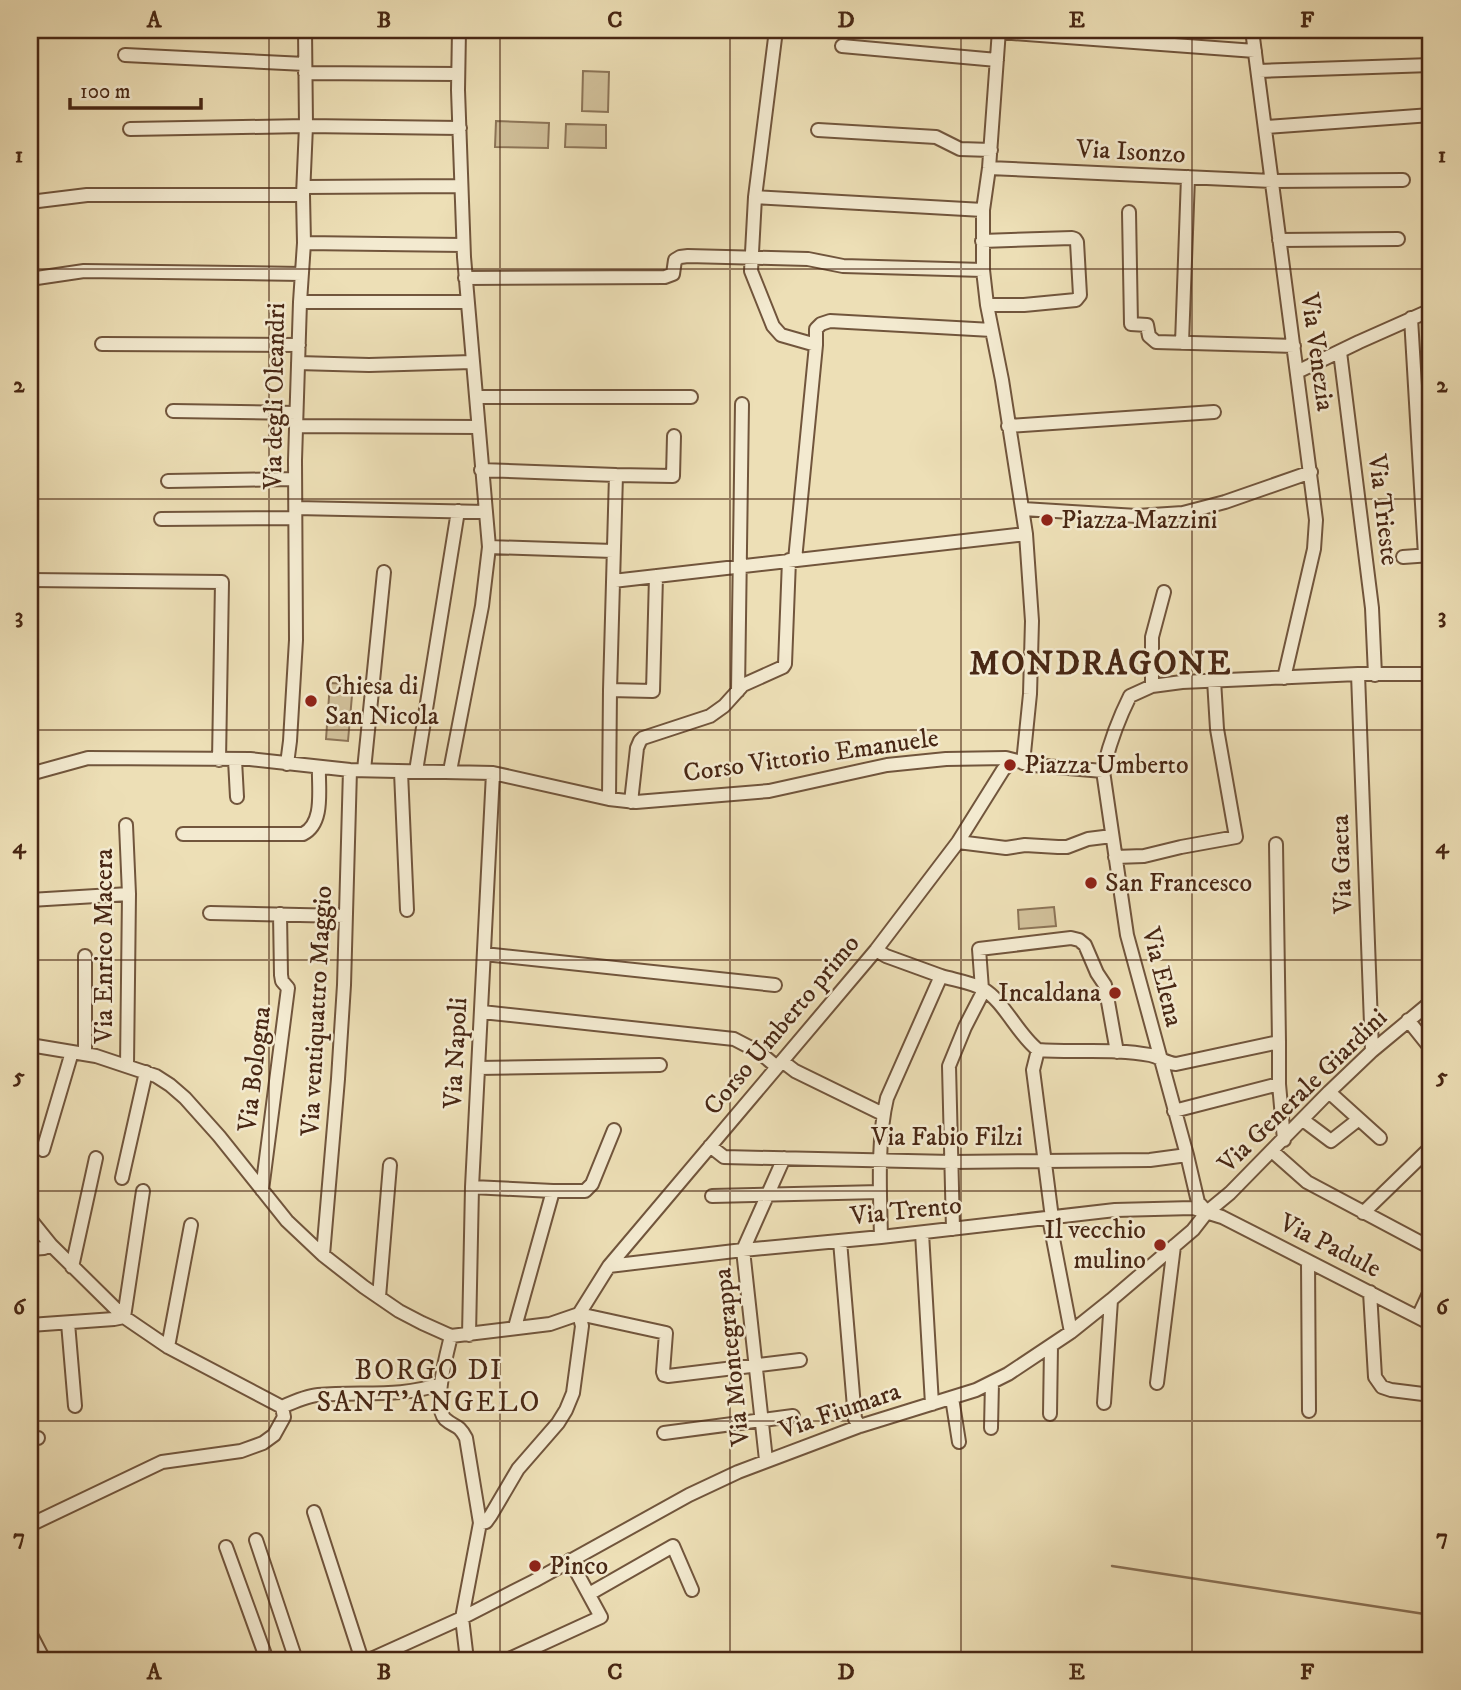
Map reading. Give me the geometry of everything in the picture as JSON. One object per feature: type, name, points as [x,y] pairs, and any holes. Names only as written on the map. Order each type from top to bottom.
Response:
[{"type":"street","name":"Via degli Oleandri","points":[[287,764],[296,640],[295,479],[304,243],[305,30]]},
{"type":"street","points":[[450,771],[482,606],[489,547],[463,246],[459,30]]},
{"type":"street","points":[[776,30],[755,197],[751,271],[773,326],[781,335],[816,345]]},
{"type":"street","name":"Via Venezia","points":[[1252,30],[1316,520],[1314,549],[1284,678]]},
{"type":"street","points":[[1018,761],[1030,694],[1032,621],[1026,534],[987,305],[982,241],[999,31],[1255,51]]},
{"type":"street","points":[[842,46],[997,60]]},
{"type":"street","points":[[125,55],[305,68],[458,74]]},
{"type":"street","points":[[1259,71],[1431,65]]},
{"type":"street","points":[[1266,127],[1431,115]]},
{"type":"street","points":[[130,129],[306,126],[460,128]]},
{"type":"street","points":[[818,130],[936,137],[960,149],[990,150]]},
{"type":"street","name":"Via Isonzo","points":[[989,168],[1272,181],[1403,180]]},
{"type":"street","points":[[1182,343],[1188,177]]},
{"type":"street","points":[[30,202],[87,195],[461,186]]},
{"type":"street","points":[[755,197],[983,210]]},
{"type":"street","points":[[1129,212],[1131,324],[1147,325],[1149,336],[1156,342],[1294,346]]},
{"type":"street","points":[[982,241],[1072,238],[1077,242],[1080,295],[1076,300],[987,305]]},
{"type":"street","points":[[1279,240],[1398,239]]},
{"type":"street","points":[[304,243],[463,246]]},
{"type":"street","points":[[466,278],[664,277],[673,274],[675,260],[680,257],[808,259],[844,267],[983,271]]},
{"type":"street","points":[[30,279],[84,271],[302,274]]},
{"type":"street","points":[[300,302],[467,302]]},
{"type":"street","points":[[1297,372],[1431,310]]},
{"type":"street","points":[[1403,557],[1428,555],[1412,318]]},
{"type":"street","points":[[631,802],[637,748],[643,738],[710,716],[753,680],[785,664],[792,560],[816,329],[830,321],[992,330]]},
{"type":"street","points":[[102,344],[299,345]]},
{"type":"street","name":"Via Trieste","points":[[1340,352],[1372,608],[1374,675]]},
{"type":"street","points":[[298,363],[369,365],[472,362]]},
{"type":"street","points":[[476,397],[691,397]]},
{"type":"street","points":[[738,691],[742,404]]},
{"type":"street","points":[[173,411],[478,427]]},
{"type":"street","points":[[1008,426],[1214,412]]},
{"type":"street","points":[[481,470],[673,476],[674,436]]},
{"type":"street","points":[[1023,509],[1137,516],[1183,513],[1225,502],[1311,472]]},
{"type":"street","points":[[609,799],[616,475]]},
{"type":"street","points":[[168,481],[295,479]]},
{"type":"street","points":[[416,771],[458,511]]},
{"type":"street","points":[[161,519],[296,513],[486,512]]},
{"type":"street","points":[[613,581],[1026,534]]},
{"type":"street","points":[[489,547],[613,551]]},
{"type":"street","points":[[364,770],[384,572]]},
{"type":"street","points":[[610,690],[653,691],[656,576]]},
{"type":"street","points":[[30,580],[222,582],[219,760]]},
{"type":"street","points":[[1152,687],[1152,637],[1164,592]]},
{"type":"street","name":"Via Elena","points":[[1207,1212],[1198,1202],[1127,935],[1115,857],[1103,771],[1130,696],[1152,687],[1182,682],[1358,674],[1431,674]]},
{"type":"street","name":"Via Gaeta","points":[[1358,674],[1372,1051]]},
{"type":"street","points":[[1115,857],[1144,856],[1236,837],[1217,729],[1214,680]]},
{"type":"street","name":"Corso Vittorio Emanuele","points":[[30,774],[88,758],[250,759],[350,770],[493,773],[631,802],[769,791],[887,765],[986,757],[1103,771]]},
{"type":"street","points":[[235,760],[237,797]]},
{"type":"street","name":"Corso Umberto primo","points":[[579,1314],[609,1266],[666,1202],[876,950],[958,842],[1003,770],[1018,761]]},
{"type":"street","points":[[183,834],[303,834],[309,831],[318,813],[319,767]]},
{"type":"street","name":"Via ventiquattro Maggio","points":[[323,1255],[344,985],[350,770]]},
{"type":"street","points":[[401,772],[407,909]]},
{"type":"street","name":"Via Napoli","points":[[469,1335],[472,1187],[493,773]]},
{"type":"street","name":"Via Enrico Macera","points":[[126,825],[129,894],[127,1066]]},
{"type":"street","points":[[958,842],[1006,848],[1025,845],[1066,847],[1088,839],[1112,836]]},
{"type":"street","points":[[1276,844],[1279,1084],[1284,1140]]},
{"type":"street","points":[[30,900],[129,894]]},
{"type":"street","points":[[210,913],[345,916]]},
{"type":"street","name":"Via Bologna","points":[[262,1190],[288,988],[281,975],[280,914]]},
{"type":"street","points":[[953,1229],[950,1066],[983,989],[979,948],[1079,940],[1105,985],[1117,1052]]},
{"type":"street","points":[[876,950],[886,956],[983,989],[1038,1050],[1153,1055],[1166,1063],[1176,1063],[1279,1042]]},
{"type":"street","points":[[484,954],[775,985]]},
{"type":"street","points":[[43,1150],[78,1053],[85,956]]},
{"type":"street","points":[[881,1237],[883,1114],[887,1098],[941,976]]},
{"type":"street","name":"Via Generale Giardini","points":[[1207,1212],[1230,1193],[1372,1051],[1431,1002]]},
{"type":"street","points":[[482,1012],[734,1039],[883,1114]]},
{"type":"street","points":[[1408,1020],[1429,1045]]},
{"type":"street","points":[[30,1045],[78,1053],[146,1072],[163,1080],[186,1098],[287,1221],[323,1255],[379,1297],[422,1323],[451,1336],[550,1324],[579,1314],[666,1333],[663,1372],[668,1376],[800,1360]]},
{"type":"street","points":[[1038,1050],[1033,1070],[1050,1218],[1071,1332]]},
{"type":"street","points":[[478,1068],[660,1065]]},
{"type":"street","points":[[122,1178],[146,1072]]},
{"type":"street","points":[[1174,1111],[1279,1084]]},
{"type":"street","points":[[1329,1092],[1380,1138]]},
{"type":"street","points":[[1303,1120],[1331,1141],[1359,1119]]},
{"type":"street","points":[[472,1187],[585,1192],[592,1184],[614,1130]]},
{"type":"street","name":"Via Fabio Filzi","points":[[710,1146],[724,1157],[952,1162],[1150,1160],[1187,1154]]},
{"type":"street","points":[[1363,1213],[1431,1147]]},
{"type":"street","points":[[1272,1151],[1307,1182],[1431,1248]]},
{"type":"street","points":[[72,1267],[96,1158]]},
{"type":"street","points":[[743,1250],[784,1158]]},
{"type":"street","points":[[379,1297],[390,1165]]},
{"type":"street","points":[[124,1317],[143,1191]]},
{"type":"street","points":[[515,1327],[553,1191]]},
{"type":"street","points":[[712,1196],[880,1192]]},
{"type":"street","name":"Via Trento","points":[[609,1266],[1128,1210],[1193,1208],[1207,1212]]},
{"type":"street","name":"Via Fiumara","points":[[369,1660],[463,1618],[689,1495],[766,1460],[860,1426],[952,1398],[1008,1374],[1071,1332],[1111,1300],[1193,1230],[1207,1212]]},
{"type":"street","name":"Via Padule","points":[[1207,1212],[1222,1217],[1431,1324]]},
{"type":"street","points":[[30,1219],[72,1267],[124,1317],[168,1347],[282,1407],[316,1395],[379,1394],[440,1384]]},
{"type":"street","points":[[168,1347],[191,1225]]},
{"type":"street","points":[[922,1233],[932,1404]]},
{"type":"street","points":[[840,1241],[855,1419],[860,1426]]},
{"type":"street","points":[[30,1249],[51,1245]]},
{"type":"street","points":[[1157,1383],[1174,1246]]},
{"type":"street","name":"Via Montegrappa","points":[[743,1250],[766,1460]]},
{"type":"street","points":[[1308,1261],[1309,1411]]},
{"type":"street","points":[[1418,1317],[1431,1289]]},
{"type":"street","points":[[1370,1292],[1375,1377],[1382,1387],[1391,1390],[1431,1395]]},
{"type":"street","points":[[1104,1403],[1111,1300]]},
{"type":"street","points":[[480,1523],[486,1522],[491,1516],[518,1469],[566,1410],[573,1393],[582,1326],[579,1314]]},
{"type":"street","points":[[30,1325],[124,1317]]},
{"type":"street","points":[[68,1323],[75,1406]]},
{"type":"street","points":[[451,1336],[440,1384],[443,1417],[461,1428],[466,1437],[480,1523],[463,1618],[467,1660]]},
{"type":"street","points":[[1050,1415],[1051,1346]]},
{"type":"street","points":[[991,1428],[992,1382]]},
{"type":"street","points":[[952,1398],[959,1442]]},
{"type":"street","points":[[30,1525],[162,1462],[241,1451],[263,1443],[274,1436],[284,1418],[282,1407]]},
{"type":"street","points":[[664,1433],[793,1416]]},
{"type":"street","points":[[314,1512],[362,1660]]},
{"type":"street","points":[[256,1540],[296,1660]]},
{"type":"street","points":[[589,1594],[673,1546],[692,1590]]},
{"type":"street","points":[[226,1547],[267,1660]]},
{"type":"street","points":[[507,1660],[601,1618],[570,1560]]},
{"type":"street","points":[[30,1633],[44,1660]]},
{"type":"shaded area","points":[[583,71],[609,72],[608,112],[582,111]]},
{"type":"shaded area","points":[[496,121],[549,123],[548,148],[495,147]]},
{"type":"shaded area","points":[[566,124],[606,125],[606,148],[565,147]]},
{"type":"shaded area","points":[[330,683],[353,684],[348,741],[326,739]]},
{"type":"shaded area","points":[[1054,907],[1056,926],[1019,929],[1018,910]]},
{"type":"waterway","points":[[1112,1566],[1431,1615]]},
{"type":"place","name":"Piazza Mazzini","points":[[1047,520]]},
{"type":"place","name":"Chiesa di San Nicola","points":[[311,701]]},
{"type":"place","name":"Piazza Umberto","points":[[1010,765]]},
{"type":"place","name":"San Francesco","points":[[1091,883]]},
{"type":"place","name":"Incaldana","points":[[1115,993]]},
{"type":"place","name":"Il vecchio mulino","points":[[1160,1245]]},
{"type":"place","name":"Pinco","points":[[535,1566]]},
{"type":"district","name":"MONDRAGONE","points":[[1101,664]]},
{"type":"district","name":"BORGO DI SANT'ANGELO","points":[[429,1386]]}]
